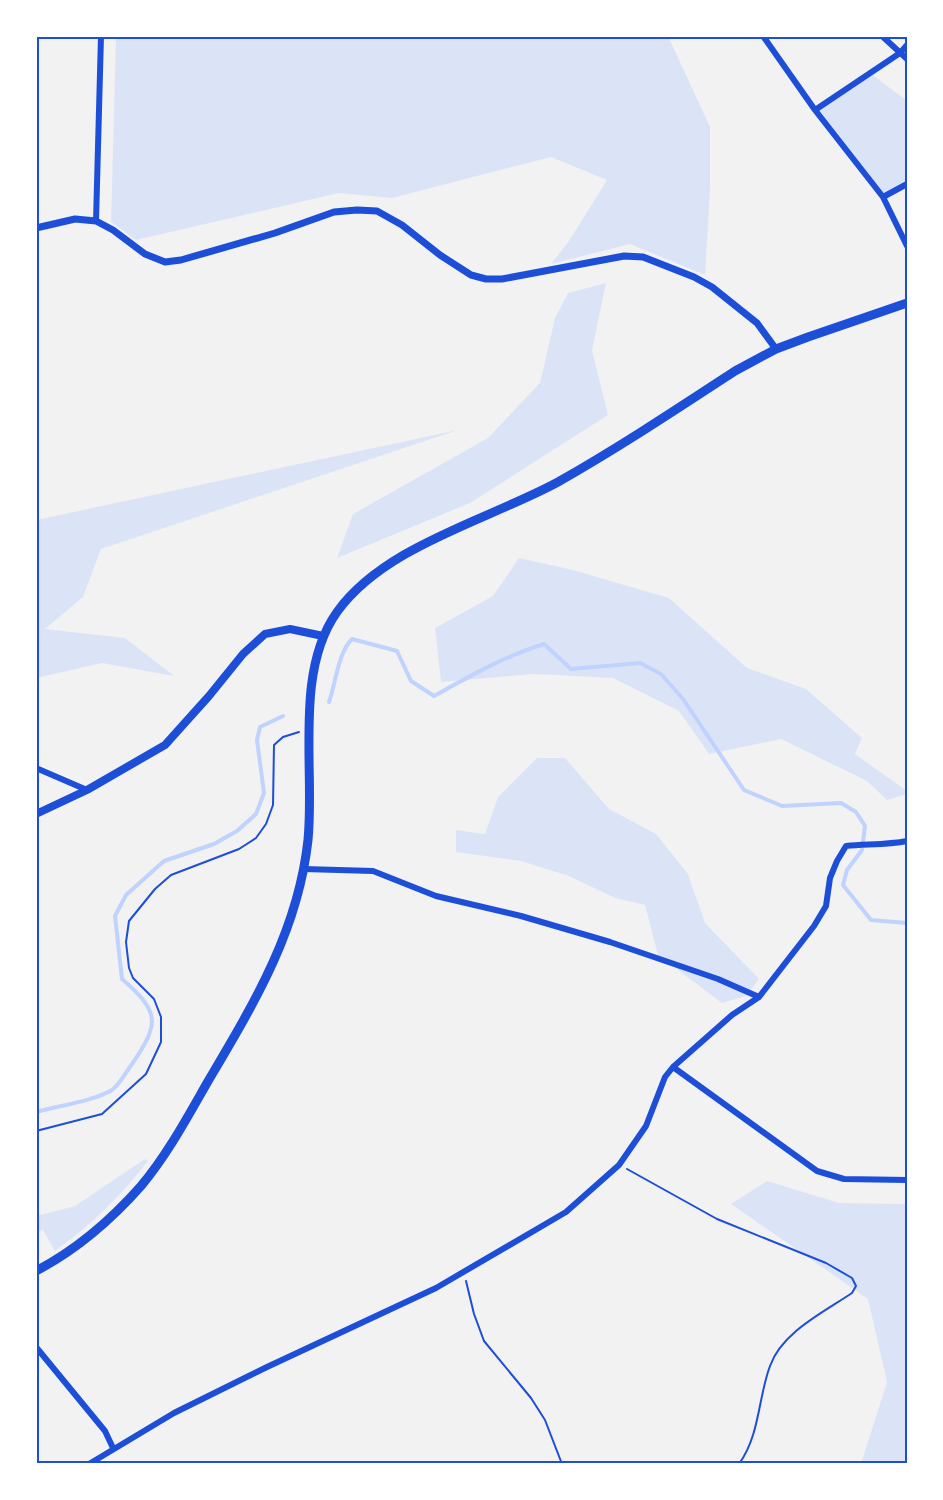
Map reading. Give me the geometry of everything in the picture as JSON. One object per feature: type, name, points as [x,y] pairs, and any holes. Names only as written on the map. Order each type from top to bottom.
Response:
[{"type":"highway","points":[[36,1271],[72,1250],[142,1185],[159,1162],[208,1081],[264,981],[288,929],[304,869],[310,808],[310,728],[315,662],[323,636],[336,613],[354,590],[379,569],[402,556],[524,500],[561,480],[735,370],[776,349],[907,303]]},
{"type":"main road","points":[[36,814],[87,790],[165,745],[243,654],[265,634],[290,629],[323,636]]},
{"type":"street","points":[[96,221],[101,36]]},
{"type":"street","points":[[763,36],[815,110],[883,197],[907,246]]},
{"type":"street","points":[[882,36],[907,59]]},
{"type":"street","points":[[815,110],[900,53],[907,45]]},
{"type":"street","points":[[883,197],[907,184]]},
{"type":"street","points":[[36,228],[75,219],[96,221],[113,230],[145,254],[165,262],[181,260],[274,233],[334,212],[377,211],[402,225],[440,255],[471,275],[486,279],[502,279],[624,256],[644,257],[694,277],[712,287],[757,323],[776,349]]},
{"type":"street","points":[[36,768],[87,790]]},
{"type":"street","points":[[89,1464],[174,1413],[267,1366],[464,1273],[566,1212],[619,1165],[646,1126],[665,1077],[673,1067],[732,1015],[759,998],[814,926],[826,906],[830,878],[846,846],[888,845],[907,841]]},
{"type":"street","points":[[304,869],[374,871],[436,896],[521,916],[610,942],[718,979],[759,998]]},
{"type":"street","points":[[673,1067],[817,1171],[843,1179],[907,1180]]},
{"type":"street","points":[[36,1347],[105,1431],[113,1449]]},
{"type":"path","points":[[36,1131],[102,1114],[146,1074],[161,1042],[160,1017],[154,999],[133,978],[129,968],[126,942],[129,921],[171,875],[239,849],[256,838],[266,824],[273,805],[274,745],[283,737],[310,728]]},
{"type":"path","points":[[619,1165],[717,1219],[826,1263],[852,1278],[856,1286],[852,1293],[791,1337],[776,1354],[769,1368],[758,1424],[744,1458],[739,1464]]},
{"type":"path","points":[[464,1273],[474,1314],[484,1341],[531,1398],[544,1420],[562,1464]]},
{"type":"shaded area","points":[[116,36],[668,36],[710,127],[710,190],[705,275],[630,244],[551,264],[569,241],[607,180],[551,157],[392,198],[339,193],[136,240],[111,222]]},
{"type":"shaded area","points":[[870,73],[907,101],[907,184],[883,197],[815,110]]},
{"type":"shaded area","points":[[606,283],[592,350],[608,415],[470,503],[337,558],[353,514],[488,438],[540,383],[555,318],[568,293]]},
{"type":"shaded area","points":[[458,430],[101,549],[83,597],[45,629],[125,638],[174,676],[102,663],[36,678],[36,520]]},
{"type":"shaded area","points":[[519,558],[573,570],[669,598],[747,668],[806,689],[862,738],[855,754],[907,791],[907,794],[887,800],[867,781],[781,739],[709,754],[679,711],[613,678],[534,674],[441,682],[435,628],[493,596]]},
{"type":"shaded area","points":[[537,758],[565,758],[609,809],[656,834],[688,874],[705,923],[759,979],[746,996],[722,1003],[658,955],[645,905],[615,898],[569,876],[521,861],[456,852],[456,830],[485,834],[498,797]]},
{"type":"shaded area","points":[[145,1159],[148,1161],[116,1198],[81,1231],[55,1251],[43,1230],[36,1232],[36,1216],[75,1206]]},
{"type":"shaded area","points":[[767,1181],[839,1203],[907,1204],[907,1464],[861,1464],[887,1382],[868,1299],[731,1204]]},
{"type":"waterway","points":[[329,702],[340,660],[352,639],[397,651],[411,681],[434,696],[502,660],[544,644],[571,669],[640,663],[661,674],[683,699],[744,790],[782,806],[841,803],[856,812],[865,826],[862,850],[847,870],[843,885],[871,920],[907,923]]},
{"type":"waterway","points":[[36,1112],[86,1100],[112,1090],[141,1050],[148,1038],[152,1019],[144,1000],[122,979],[115,916],[126,895],[164,861],[214,844],[237,831],[256,814],[264,793],[257,740],[260,727],[283,716]]}]
